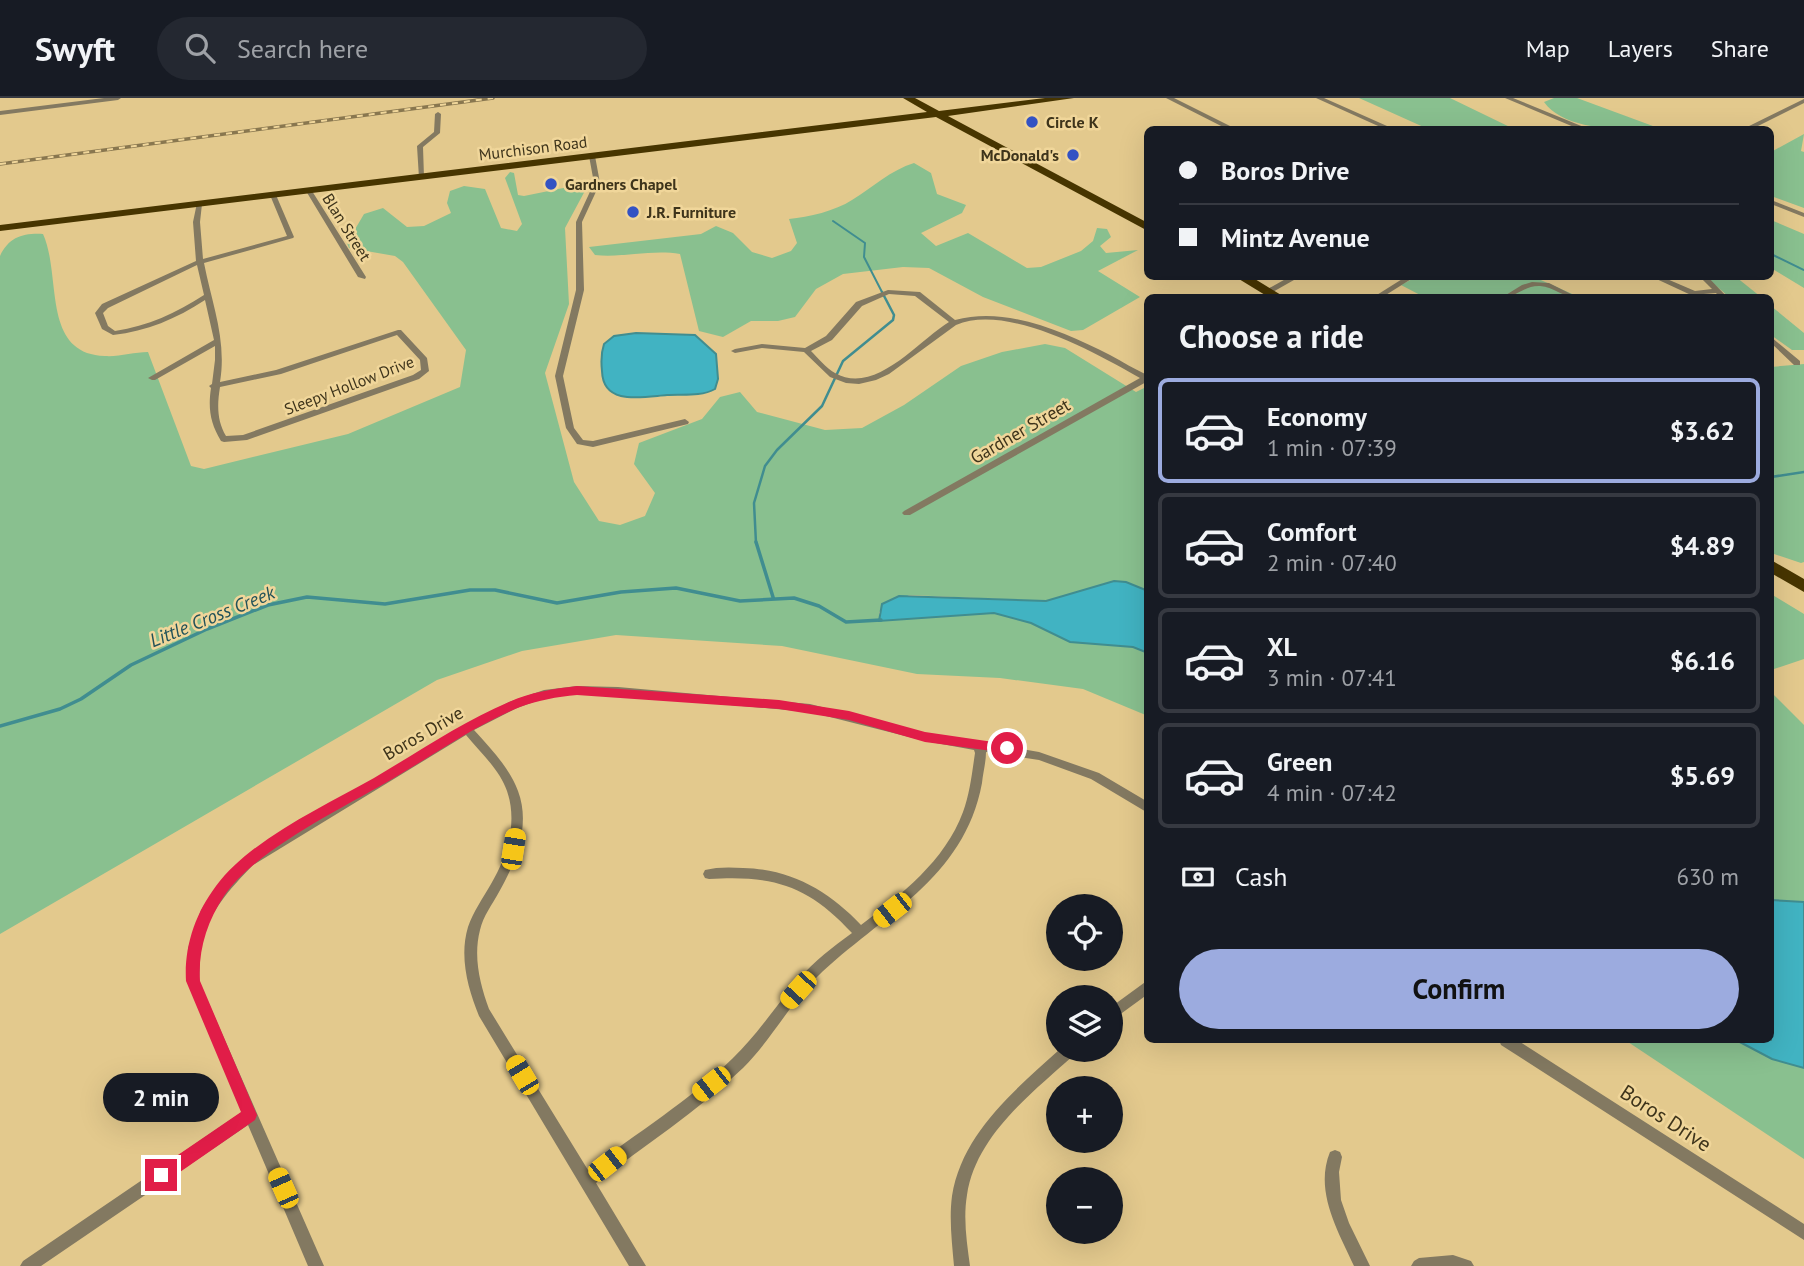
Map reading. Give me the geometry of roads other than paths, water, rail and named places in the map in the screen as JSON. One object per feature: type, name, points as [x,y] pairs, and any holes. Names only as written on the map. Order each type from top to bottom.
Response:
[{"type":"main road","points":[[908,98],[1144,226]]},
{"type":"main road","name":"Murchison Road","points":[[0,228],[1069,98]]},
{"type":"main road","points":[[1248,280],[1274,294]]},
{"type":"main road","points":[[1774,568],[1804,586]]},
{"type":"street","points":[[0,113],[118,98]]},
{"type":"street","points":[[1168,98],[1227,126]]},
{"type":"street","points":[[1319,98],[1384,126]]},
{"type":"street","points":[[1508,98],[1578,126]]},
{"type":"street","points":[[1752,126],[1804,101]]},
{"type":"street","points":[[421,177],[420,146],[437,133],[438,114]]},
{"type":"street","points":[[592,156],[597,183],[579,222],[580,290],[559,376],[570,428],[580,442],[593,443],[685,422]]},
{"type":"street","name":"Blan Street","points":[[309,191],[362,277]]},
{"type":"street","points":[[207,296],[183,312],[128,332],[113,333],[105,327],[99,313],[105,306],[201,262],[291,237],[273,195]]},
{"type":"street","points":[[1774,203],[1804,215]]},
{"type":"street","name":"Sleepy Hollow Drive","points":[[199,204],[201,262],[220,358],[213,386],[215,417],[220,436],[235,440],[416,377],[425,371],[424,360],[398,332],[278,372],[213,386]]},
{"type":"street","points":[[1274,294],[1293,280]]},
{"type":"street","points":[[1381,294],[1406,280]]},
{"type":"street","points":[[1663,280],[1694,293],[1718,291]]},
{"type":"street","points":[[1706,280],[1721,294]]},
{"type":"street","points":[[1511,294],[1532,282],[1542,283],[1567,294]]},
{"type":"street","points":[[735,351],[762,346],[806,350],[829,338],[859,303],[888,292],[917,294],[955,323]]},
{"type":"street","points":[[806,350],[834,376],[849,381],[864,380],[879,376],[896,366],[955,323],[982,319],[1031,325],[1076,341],[1144,376]]},
{"type":"street","points":[[152,378],[218,341]]},
{"type":"street","points":[[1774,342],[1797,363]]},
{"type":"street","name":"Gardner Street","points":[[907,513],[1144,380]]},
{"type":"street","name":"Boros Drive","points":[[316,1266],[193,981],[194,948],[205,914],[234,875],[264,848],[467,729],[513,705],[544,694],[577,690],[618,691],[810,708],[925,737],[1040,756],[1072,766],[1110,783],[1144,805]]},
{"type":"street","points":[[467,729],[507,778],[516,810],[516,832],[508,865],[474,928],[471,962],[475,988],[484,1012],[638,1266]]},
{"type":"street","points":[[586,1181],[732,1068],[754,1046],[811,975],[907,898],[931,874],[959,835],[974,794],[981,753],[977,744]]},
{"type":"street","points":[[709,874],[737,871],[792,881],[823,896],[843,913],[861,934]]},
{"type":"street","points":[[1123,1006],[1144,989]]},
{"type":"street","name":"Boros Drive","points":[[1511,1043],[1804,1233]]},
{"type":"street","points":[[962,1266],[958,1217],[961,1194],[974,1151],[990,1124],[1056,1062]]},
{"type":"street","points":[[29,1266],[250,1115]]},
{"type":"street","points":[[1335,1157],[1331,1179],[1333,1202],[1362,1266]]},
{"type":"street","points":[[1419,1266],[1442,1263],[1466,1266]]},
{"type":"water","points":[[636,333],[695,335],[716,354],[718,379],[715,389],[698,394],[636,398],[616,395],[604,382],[604,344],[614,336]]},
{"type":"water","points":[[1114,581],[1126,582],[1144,589],[1144,651],[1133,647],[1070,642],[1031,623],[994,613],[879,621],[882,604],[899,596],[1046,601]]},
{"type":"water","points":[[1774,900],[1804,902],[1804,1068],[1772,1059],[1742,1043],[1774,1043]]},
{"type":"waterway","points":[[833,221],[865,243],[864,257],[883,294]]},
{"type":"waterway","points":[[1774,255],[1804,270]]},
{"type":"waterway","points":[[756,543],[754,503],[765,466],[777,450],[822,406],[843,361],[893,320],[894,315],[882,292]]},
{"type":"waterway","points":[[1774,477],[1804,472]]},
{"type":"waterway","points":[[756,542],[773,597]]},
{"type":"waterway","name":"Little Cross Creek","points":[[0,726],[60,709],[81,699],[131,665],[207,629],[268,605],[307,597],[385,604],[470,590],[495,590],[557,603],[621,592],[676,588],[740,601],[794,598],[819,606],[846,622],[881,620]]},
{"type":"railway","points":[[0,164],[493,98]]},
{"type":"place","name":"Circle K","points":[[1032,122]]},
{"type":"place","name":"McDonald's","points":[[1073,155]]},
{"type":"place","name":"Gardners Chapel","points":[[551,184]]},
{"type":"place","name":"J.R. Furniture","points":[[633,212]]}]
